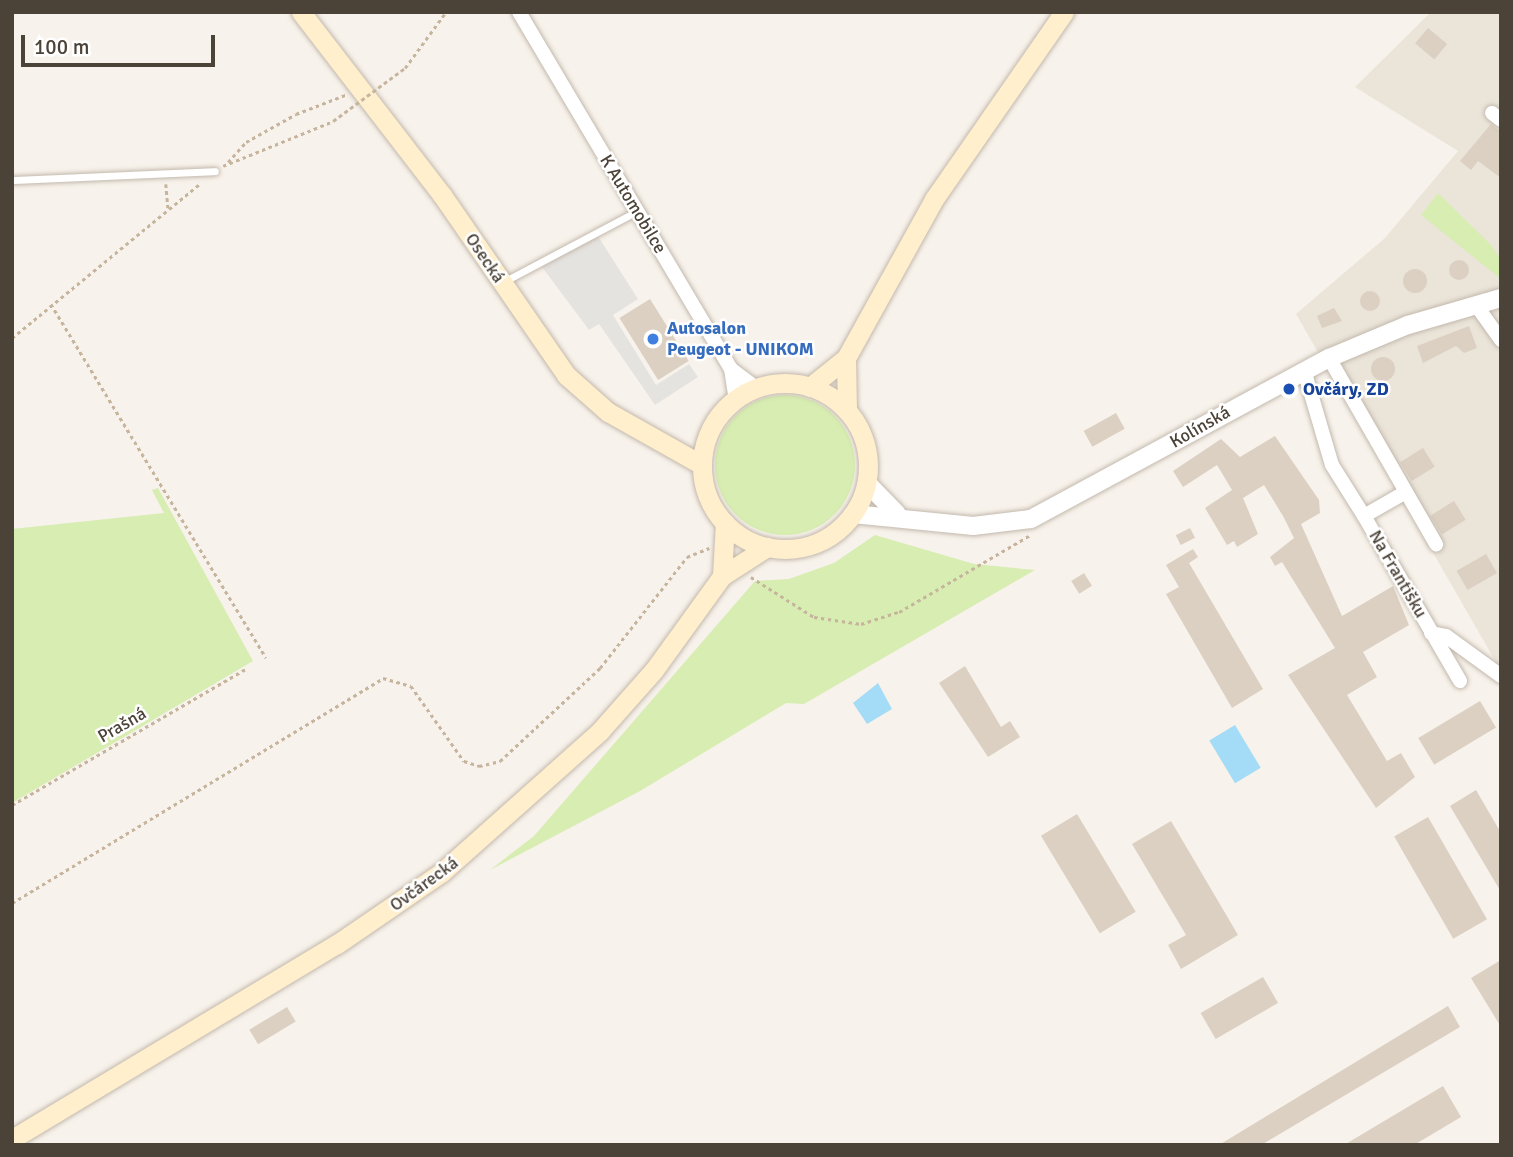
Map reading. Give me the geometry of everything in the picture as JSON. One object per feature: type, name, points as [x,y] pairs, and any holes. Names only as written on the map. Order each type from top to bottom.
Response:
[{"type":"main road","name":"Osecká","points":[[301,12],[361,87],[577,387],[622,420],[665,440],[702,465]]},
{"type":"main road","points":[[810,387],[846,358],[934,199],[1064,12]]},
{"type":"main road","points":[[846,358],[846,410]]},
{"type":"main road","points":[[810,387],[846,410],[865,444],[867,483],[853,514],[815,543],[767,547],[725,523],[708,496],[702,465],[709,432],[736,399],[756,388],[810,387]]},
{"type":"main road","points":[[665,440],[709,432]]},
{"type":"main road","points":[[722,576],[726,547],[725,523]]},
{"type":"main road","name":"Ovčárecká","points":[[12,1139],[337,944],[442,872],[615,715],[722,576],[745,558],[767,547]]},
{"type":"street","name":"K Automobilce","points":[[519,12],[731,369],[736,399]]},
{"type":"street","name":"Kolínská","points":[[853,514],[897,514],[973,526],[1031,519],[1329,358],[1501,298]]},
{"type":"street","points":[[1476,305],[1501,340]]},
{"type":"street","points":[[1329,358],[1404,493],[1436,544]]},
{"type":"street","points":[[731,369],[756,388]]},
{"type":"street","name":"Na Františku","points":[[1304,370],[1332,466],[1460,681]]},
{"type":"street","points":[[867,483],[897,514]]},
{"type":"street","name":"Na Františku","points":[[1364,516],[1404,493]]},
{"type":"street","name":"Na Františku","points":[[1432,633],[1446,636],[1501,677]]},
{"type":"lane","points":[[12,180],[215,171]]},
{"type":"lane","points":[[501,283],[637,211]]},
{"type":"path","points":[[12,338],[215,171],[226,164],[333,121],[405,68],[446,12]]},
{"type":"path","points":[[226,164],[239,147],[296,114],[361,87]]},
{"type":"path","points":[[161,175],[169,190],[168,209]]},
{"type":"path","points":[[51,304],[266,658]]},
{"type":"path","points":[[745,558],[747,575],[788,603],[829,624],[861,624],[900,612],[1034,533]]},
{"type":"path","points":[[12,903],[383,678],[411,686],[464,761],[479,766],[500,761],[600,668],[695,550],[726,547]]},
{"type":"path","name":"Prašná","points":[[12,805],[246,668]]},
{"type":"shaded area","points":[[1431,12],[1501,12],[1501,671],[1296,314],[1385,238],[1458,151],[1355,87]]},
{"type":"shaded area","points":[[596,233],[638,299],[613,315],[656,385],[689,364],[698,377],[655,405],[599,324],[589,330],[539,263]]},
{"type":"green space","points":[[1438,193],[1491,245],[1501,260],[1501,279],[1421,215]]},
{"type":"green space","points":[[785,395],[812,400],[835,415],[850,438],[855,465],[850,492],[835,515],[812,530],[785,535],[758,530],[735,515],[720,492],[715,465],[720,438],[735,415],[758,400]]},
{"type":"green space","points":[[158,488],[253,661],[12,803],[12,529],[164,513],[152,490]]},
{"type":"green space","points":[[875,535],[974,564],[1035,570],[804,704],[786,703],[640,791],[490,870],[534,836],[755,581],[789,579],[834,563]]},
{"type":"water","points":[[878,683],[892,709],[867,724],[853,703]]},
{"type":"water","points":[[1235,725],[1261,768],[1235,783],[1209,740]]},
{"type":"building","points":[[1428,28],[1447,44],[1434,59],[1415,43]]},
{"type":"building","points":[[1491,124],[1501,132],[1501,178],[1478,161],[1471,170],[1460,161]]},
{"type":"building","points":[[1459,260],[1466,263],[1469,270],[1466,277],[1459,280],[1452,277],[1449,270],[1452,263]]},
{"type":"building","points":[[1415,269],[1423,273],[1427,281],[1423,289],[1415,293],[1407,289],[1403,281],[1407,273]]},
{"type":"building","points":[[1370,291],[1377,294],[1380,301],[1377,308],[1370,311],[1363,308],[1360,301],[1363,294]]},
{"type":"building","name":"Autosalon Peugeot - UNIKOM","points":[[650,299],[689,361],[658,380],[619,318]]},
{"type":"building","points":[[1334,308],[1342,321],[1322,328],[1317,316]]},
{"type":"building","points":[[1469,326],[1477,348],[1464,353],[1456,346],[1423,363],[1417,346]]},
{"type":"building","points":[[1383,357],[1391,361],[1395,369],[1391,377],[1383,381],[1375,377],[1371,369],[1375,361]]},
{"type":"building","points":[[1116,413],[1125,429],[1092,447],[1084,431]]},
{"type":"building","points":[[1275,436],[1319,500],[1320,513],[1301,524],[1342,616],[1393,586],[1409,625],[1363,652],[1377,677],[1347,695],[1387,761],[1401,753],[1415,777],[1376,808],[1288,675],[1335,648],[1282,562],[1275,566],[1270,557],[1294,538],[1283,516],[1264,485],[1243,498],[1258,534],[1237,547],[1234,541],[1227,545],[1205,508],[1232,490],[1217,465],[1183,487],[1173,471],[1221,439],[1240,457]]},
{"type":"building","points":[[1423,448],[1435,467],[1412,481],[1400,462]]},
{"type":"building","points":[[1454,501],[1466,520],[1442,534],[1430,516]]},
{"type":"building","points":[[1190,528],[1195,538],[1181,545],[1176,535]]},
{"type":"building","points":[[1193,549],[1198,557],[1189,563],[1263,689],[1232,708],[1166,594],[1179,587],[1166,565]]},
{"type":"building","points":[[1486,554],[1497,573],[1468,590],[1457,571]]},
{"type":"building","points":[[1084,573],[1092,586],[1079,594],[1071,581]]},
{"type":"building","points":[[965,666],[1001,727],[1010,721],[1020,737],[988,757],[939,683]]},
{"type":"building","points":[[1480,701],[1496,728],[1434,765],[1418,738]]},
{"type":"building","points":[[1476,790],[1501,833],[1501,892],[1450,806]]},
{"type":"building","points":[[1077,814],[1136,912],[1100,933],[1041,836]]},
{"type":"building","points":[[1428,817],[1487,919],[1453,939],[1394,837]]},
{"type":"building","points":[[1171,821],[1238,935],[1181,969],[1168,945],[1186,935],[1132,844]]},
{"type":"building","points":[[1501,960],[1501,1027],[1471,978]]},
{"type":"building","points":[[1263,977],[1278,1003],[1216,1039],[1201,1013]]},
{"type":"building","points":[[1448,1006],[1460,1027],[1261,1145],[1219,1145]]},
{"type":"building","points":[[287,1007],[296,1022],[258,1044],[249,1030]]},
{"type":"building","points":[[1443,1086],[1461,1117],[1414,1145],[1344,1145]]},
{"type":"place","name":"Autosalon Peugeot - UNIKOM","points":[[653,339]]},
{"type":"place","name":"Ovčáry, ZD","points":[[1289,389]]}]
